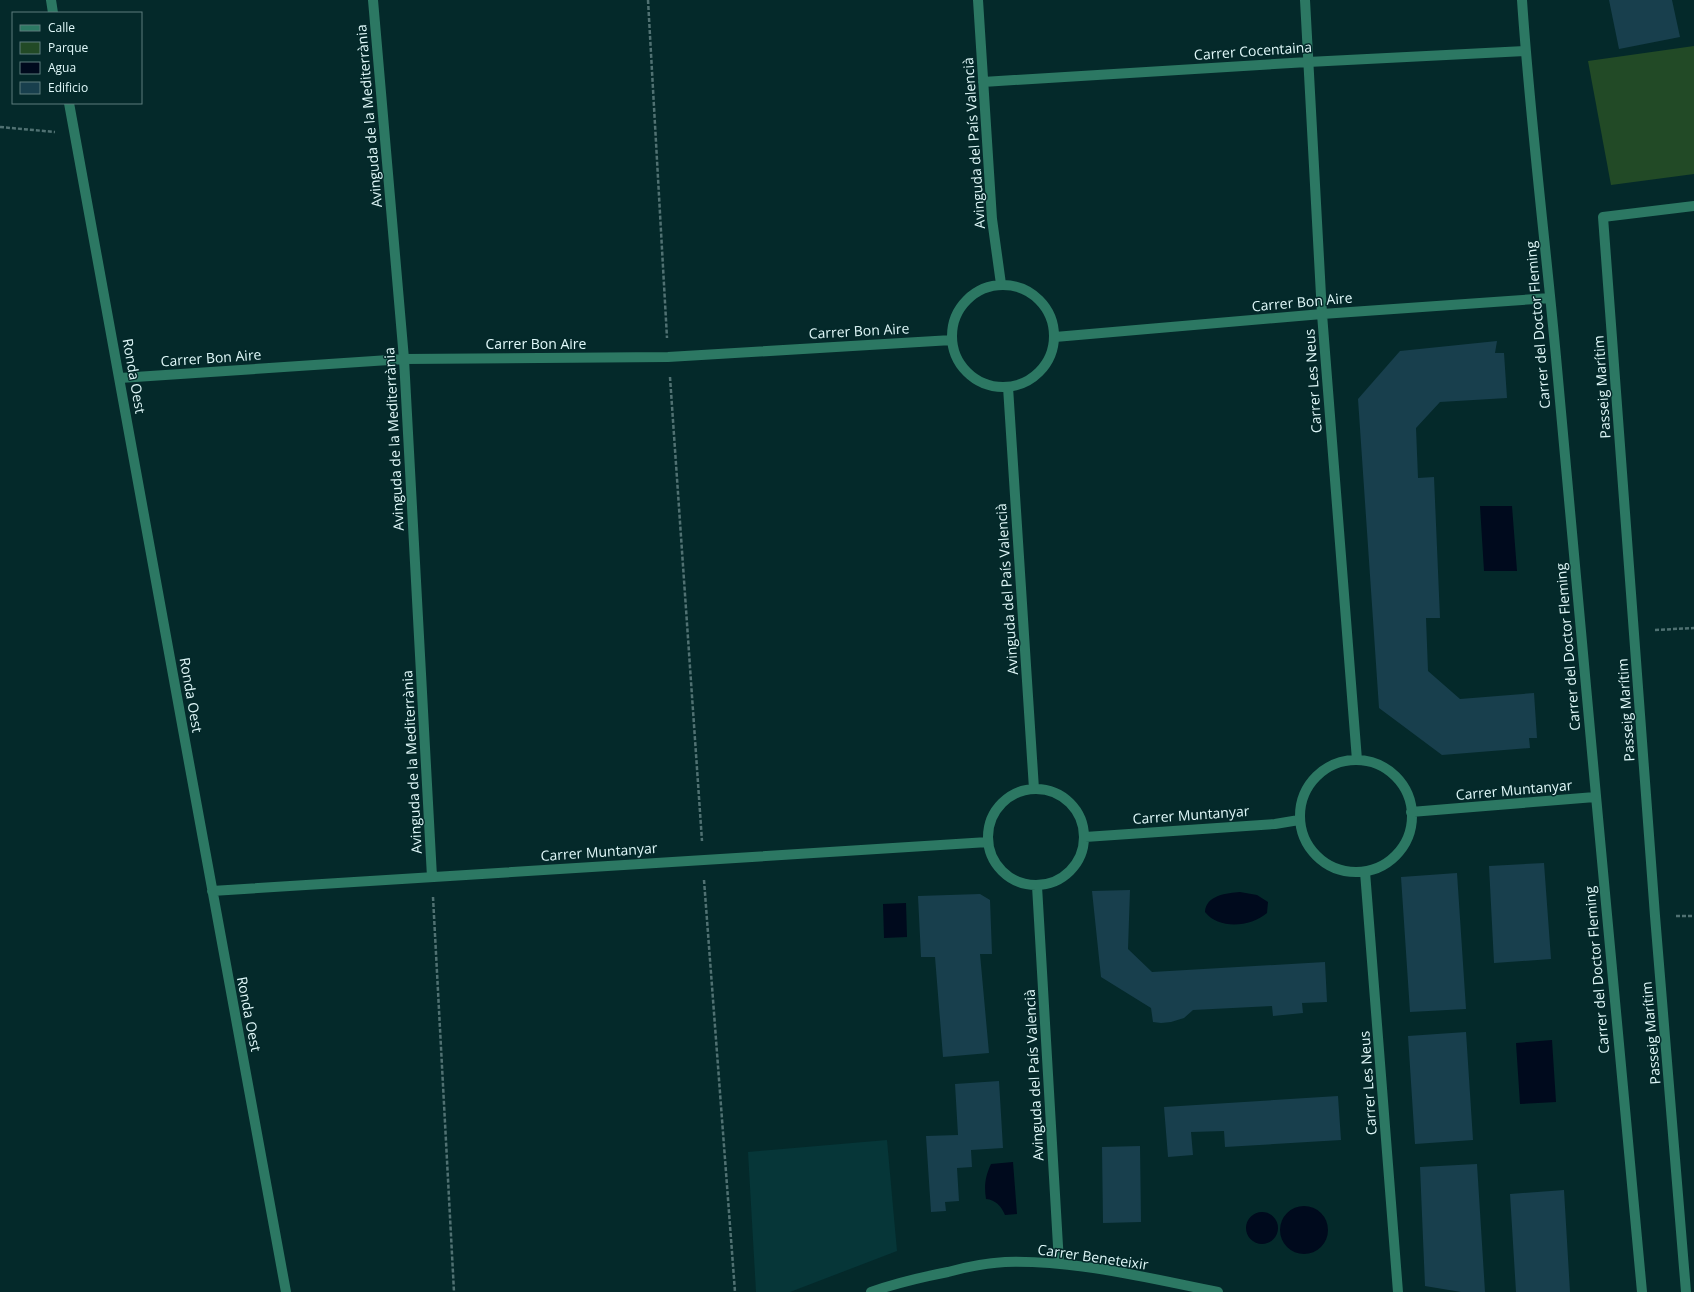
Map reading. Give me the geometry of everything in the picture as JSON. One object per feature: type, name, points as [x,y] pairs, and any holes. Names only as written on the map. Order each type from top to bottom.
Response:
[{"type":"street","points":[[50,0],[53,12]]},
{"type":"street","name":"Avinguda de la Mediterrània","points":[[373,0],[404,359],[432,877]]},
{"type":"street","name":"Avinguda del País Valencià","points":[[978,0],[992,219],[1001,284]]},
{"type":"street","name":"Carrer Les Neus","points":[[1305,0],[1322,314],[1357,760]]},
{"type":"street","name":"Carrer del Doctor Fleming","points":[[1522,0],[1525,51],[1550,298],[1642,1292]]},
{"type":"street","name":"Carrer Cocentaina","points":[[983,82],[1308,62],[1525,51]]},
{"type":"street","name":"Ronda Oest","points":[[69,104],[286,1292]]},
{"type":"street","name":"Passeig Marítim","points":[[1686,1292],[1603,217],[1694,206]]},
{"type":"street","points":[[1001,284],[1016,285],[1029,291],[1040,299],[1048,310],[1054,323],[1055,337],[1052,352],[1046,365],[1036,377],[1023,384],[1008,387],[992,386],[977,380],[964,370],[956,356],[952,340],[953,323],[959,308],[970,296],[985,287],[1001,284]]},
{"type":"street","name":"Carrer Bon Aire","points":[[1055,337],[1322,314],[1550,298]]},
{"type":"street","name":"Carrer Bon Aire","points":[[120,378],[404,359],[668,357],[952,340]]},
{"type":"street","name":"Avinguda del País Valencià","points":[[1008,387],[1034,789]]},
{"type":"street","points":[[1357,760],[1375,763],[1391,771],[1403,784],[1410,800],[1411,812],[1410,833],[1403,847],[1393,858],[1380,867],[1366,872],[1350,872],[1335,868],[1321,860],[1310,850],[1303,836],[1300,820],[1301,802],[1309,785],[1322,771],[1339,762],[1357,760]]},
{"type":"street","points":[[1034,789],[1047,790],[1059,794],[1070,802],[1078,812],[1083,824],[1085,837],[1083,852],[1071,871],[1066,876],[1052,883],[1038,886],[1023,884],[1010,878],[999,868],[991,856],[988,842],[989,826],[995,811],[1005,800],[1019,792],[1034,789]]},
{"type":"street","name":"Carrer Muntanyar","points":[[1411,812],[1595,797]]},
{"type":"street","name":"Carrer Muntanyar","points":[[1085,837],[1275,824],[1300,820]]},
{"type":"street","name":"Carrer Muntanyar","points":[[212,891],[988,842]]},
{"type":"street","name":"Carrer Les Neus","points":[[1366,872],[1398,1292]]},
{"type":"street","name":"Avinguda del País Valencià","points":[[1038,886],[1059,1263]]},
{"type":"street","name":"Carrer Beneteixir","points":[[871,1292],[892,1285],[969,1267],[1003,1262],[1059,1263],[1102,1269],[1218,1292]]},
{"type":"path","points":[[648,0],[668,357],[735,1292]]},
{"type":"path","points":[[0,127],[75,135]]},
{"type":"path","points":[[1634,632],[1694,628]]},
{"type":"path","points":[[432,877],[454,1292]]},
{"type":"shaded area","points":[[887,1140],[897,1251],[790,1292],[756,1292],[748,1152]]},
{"type":"green space","points":[[1694,46],[1694,174],[1611,185],[1588,61]]},
{"type":"water","points":[[1480,506],[1512,506],[1517,571],[1484,571]]},
{"type":"water","points":[[1240,892],[1257,895],[1268,902],[1267,913],[1260,918],[1244,924],[1227,924],[1218,922],[1205,912],[1206,906],[1213,898],[1223,894]]},
{"type":"water","points":[[906,903],[907,937],[884,938],[883,904]]},
{"type":"water","points":[[1552,1040],[1556,1102],[1520,1104],[1516,1043]]},
{"type":"water","points":[[1013,1162],[1017,1214],[1005,1215],[998,1204],[986,1199],[985,1190],[987,1173],[991,1164]]},
{"type":"water","points":[[1299,1206],[1309,1206],[1321,1213],[1328,1225],[1328,1235],[1321,1247],[1309,1254],[1299,1254],[1291,1250],[1284,1243],[1280,1235],[1280,1225],[1284,1217],[1291,1210]]},
{"type":"water","points":[[1262,1212],[1271,1215],[1275,1219],[1278,1228],[1275,1237],[1271,1241],[1262,1244],[1253,1241],[1249,1237],[1246,1228],[1249,1219],[1253,1215]]},
{"type":"building","points":[[1609,0],[1672,0],[1680,37],[1619,49]]},
{"type":"building","points":[[1497,341],[1495,353],[1504,353],[1507,398],[1440,402],[1416,428],[1418,478],[1434,477],[1440,618],[1426,618],[1428,671],[1460,699],[1534,693],[1537,738],[1529,738],[1530,748],[1442,755],[1379,708],[1358,399],[1400,351]]},
{"type":"building","points":[[1544,863],[1551,959],[1494,963],[1489,866]]},
{"type":"building","points":[[1457,873],[1466,1009],[1410,1012],[1401,877]]},
{"type":"building","points":[[1130,890],[1128,949],[1152,972],[1325,962],[1327,1002],[1302,1003],[1303,1013],[1273,1016],[1272,1006],[1193,1010],[1184,1018],[1171,1022],[1153,1022],[1151,1008],[1101,977],[1092,891]]},
{"type":"building","points":[[980,894],[990,900],[992,954],[980,954],[989,1053],[943,1057],[935,957],[921,957],[918,896]]},
{"type":"building","points":[[1466,1032],[1473,1140],[1415,1144],[1408,1036]]},
{"type":"building","points":[[999,1081],[1003,1148],[971,1150],[972,1167],[957,1168],[959,1201],[945,1202],[946,1211],[931,1212],[926,1136],[958,1135],[955,1084]]},
{"type":"building","points":[[1338,1096],[1341,1140],[1225,1147],[1224,1131],[1191,1132],[1193,1155],[1168,1157],[1164,1107]]},
{"type":"building","points":[[1140,1146],[1141,1222],[1103,1223],[1102,1147]]},
{"type":"building","points":[[1477,1164],[1485,1292],[1461,1292],[1425,1286],[1420,1167]]},
{"type":"building","points":[[1564,1190],[1570,1292],[1516,1292],[1510,1194]]}]
